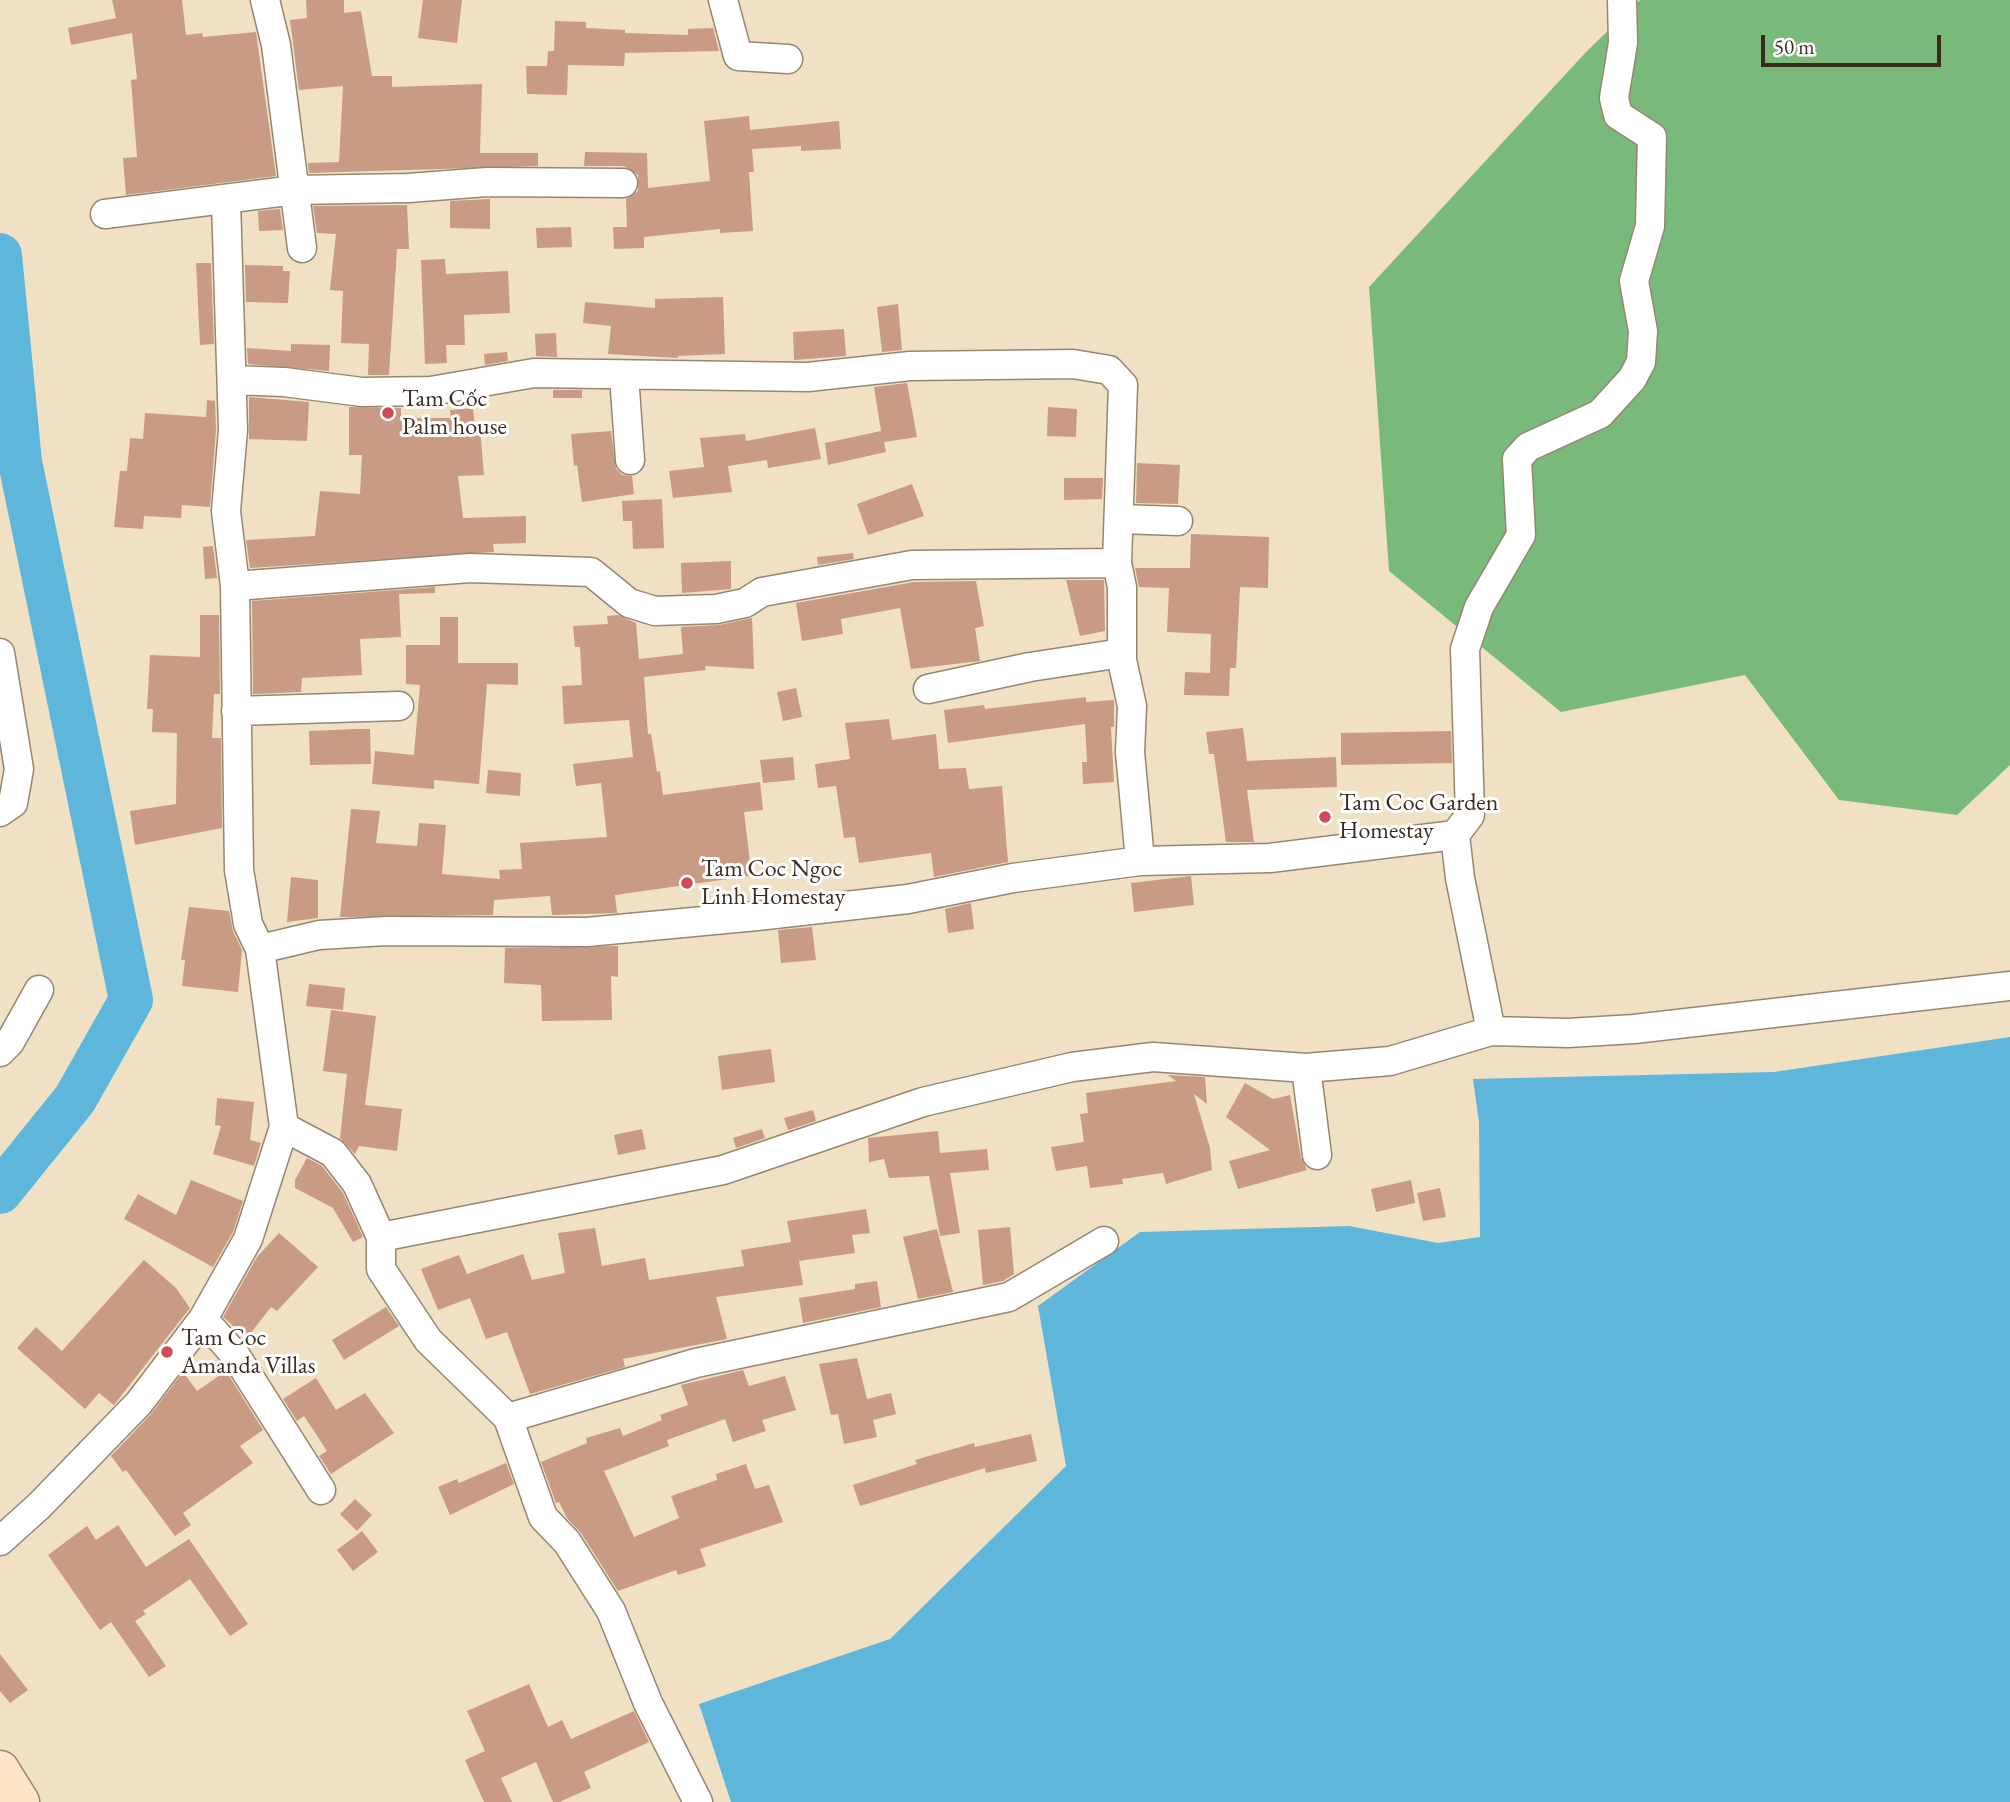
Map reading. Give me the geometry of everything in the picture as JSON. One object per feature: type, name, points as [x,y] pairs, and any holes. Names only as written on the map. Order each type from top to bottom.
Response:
[{"type":"main road","points":[[0,1770],[20,1802]]},
{"type":"street","points":[[265,0],[276,45],[302,248]]},
{"type":"street","points":[[723,0],[738,55],[788,59]]},
{"type":"street","points":[[1491,1031],[1460,878],[1455,835],[1470,815],[1465,649],[1479,607],[1521,535],[1517,459],[1528,447],[1600,414],[1632,379],[1641,362],[1643,331],[1634,281],[1650,226],[1652,137],[1644,129],[1618,115],[1614,98],[1623,43],[1622,0]]},
{"type":"street","points":[[104,214],[226,201],[295,190],[408,188],[487,182],[623,183]]},
{"type":"street","points":[[0,1541],[39,1506],[139,1403],[203,1319],[248,1239],[284,1128],[260,949],[248,924],[239,870],[235,586],[226,511],[233,430],[233,380],[226,201]]},
{"type":"street","points":[[233,380],[284,382],[362,392],[431,391],[534,373],[808,377],[910,366],[1073,364],[1109,370],[1123,385],[1117,563],[1122,587],[1122,653],[1132,706],[1129,752],[1140,861]]},
{"type":"street","points":[[624,375],[630,460]]},
{"type":"street","points":[[1120,519],[1178,521]]},
{"type":"street","points":[[235,586],[470,568],[591,572],[629,603],[655,611],[716,609],[745,603],[762,592],[912,565],[1117,563]]},
{"type":"street","points":[[0,653],[19,769],[13,803],[0,812]]},
{"type":"street","points":[[928,689],[1030,667],[1122,653]]},
{"type":"street","points":[[236,711],[399,706]]},
{"type":"street","points":[[260,949],[319,935],[386,931],[587,932],[757,916],[908,899],[1013,878],[1140,861],[1270,858],[1455,835]]},
{"type":"street","points":[[381,1237],[723,1170],[923,1102],[1072,1067],[1153,1057],[1306,1068],[1390,1061],[1491,1031],[1634,1029],[2010,986]]},
{"type":"street","points":[[0,1052],[10,1042],[39,990]]},
{"type":"street","points":[[1306,1068],[1317,1155]]},
{"type":"street","points":[[284,1128],[333,1153],[357,1184],[381,1237],[381,1269],[428,1340],[508,1418],[543,1517],[567,1542],[611,1611],[648,1703],[698,1802]]},
{"type":"street","points":[[508,1418],[696,1363],[1009,1297],[1104,1241]]},
{"type":"street","points":[[203,1319],[236,1356],[321,1490]]},
{"type":"green space","points":[[1640,0],[2010,0],[2010,765],[1957,815],[1839,800],[1745,675],[1561,712],[1389,571],[1369,287],[1587,51]]},
{"type":"water","points":[[2010,1037],[2010,1802],[731,1802],[699,1704],[890,1639],[1066,1466],[1038,1306],[1140,1232],[1349,1226],[1438,1243],[1480,1237],[1479,1122],[1473,1079],[1774,1072]]},
{"type":"building","points":[[112,0],[182,0],[186,35],[202,33],[203,37],[256,32],[276,176],[126,195],[123,158],[137,157],[131,80],[137,79],[132,33],[71,45],[68,28],[116,18]]},
{"type":"building","points":[[306,0],[344,0],[344,13],[361,11],[372,76],[392,76],[392,87],[482,84],[480,153],[538,153],[538,166],[309,173],[308,163],[339,162],[343,86],[299,90],[290,20],[307,18]]},
{"type":"building","points":[[423,0],[462,0],[457,43],[418,38]]},
{"type":"building","points":[[555,21],[586,22],[586,28],[625,30],[625,33],[688,35],[688,29],[713,28],[719,51],[625,53],[624,66],[568,65],[567,95],[527,94],[526,66],[547,66],[548,51],[554,51]]},
{"type":"building","points":[[749,116],[750,130],[839,121],[841,149],[801,151],[801,146],[752,149],[754,172],[749,172],[753,231],[720,233],[720,229],[644,237],[644,248],[614,249],[613,227],[627,227],[626,199],[638,191],[638,175],[624,166],[584,166],[585,152],[647,153],[648,188],[710,181],[704,121]]},
{"type":"building","points":[[490,199],[490,229],[450,228],[450,201]]},
{"type":"building","points":[[407,205],[409,249],[397,249],[389,375],[368,375],[369,344],[341,343],[343,291],[330,290],[336,234],[317,233],[313,206]]},
{"type":"building","points":[[280,209],[283,230],[259,231],[258,211]]},
{"type":"building","points":[[571,227],[572,247],[537,248],[536,228]]},
{"type":"building","points":[[445,259],[446,274],[508,271],[510,313],[464,315],[465,345],[446,345],[447,363],[425,364],[421,260]]},
{"type":"building","points":[[196,263],[211,263],[214,344],[200,345]]},
{"type":"building","points":[[245,265],[283,266],[283,271],[290,271],[288,303],[246,302]]},
{"type":"building","points":[[723,297],[725,354],[678,358],[608,354],[611,326],[583,323],[585,302],[655,308],[655,299]]},
{"type":"building","points":[[898,304],[902,350],[882,352],[877,307]]},
{"type":"building","points":[[844,329],[846,356],[794,360],[793,332]]},
{"type":"building","points":[[556,333],[557,357],[536,356],[535,334]]},
{"type":"building","points":[[291,344],[330,345],[329,371],[248,364],[247,348],[291,351]]},
{"type":"building","points":[[507,352],[508,361],[485,365],[484,354]]},
{"type":"building","points":[[907,383],[917,437],[884,442],[886,452],[828,465],[825,443],[881,431],[874,387]]},
{"type":"building","points":[[553,390],[582,390],[582,398],[553,398]]},
{"type":"building","points":[[249,397],[309,402],[307,441],[249,439]]},
{"type":"building","points":[[207,400],[215,401],[216,430],[210,507],[182,505],[181,518],[144,516],[143,529],[114,527],[120,471],[127,471],[130,438],[143,439],[145,413],[206,417]]},
{"type":"building","points":[[349,407],[401,408],[401,418],[451,418],[450,410],[473,408],[475,429],[480,428],[484,475],[458,476],[463,518],[526,516],[526,543],[493,544],[494,552],[250,568],[246,540],[315,536],[320,491],[360,494],[362,455],[349,455]]},
{"type":"building","points":[[1048,407],[1077,409],[1076,437],[1047,436]]},
{"type":"building","points":[[815,428],[821,459],[768,468],[767,460],[728,466],[732,492],[673,498],[669,471],[704,467],[700,438],[745,434],[746,441]]},
{"type":"building","points":[[611,431],[616,469],[622,475],[632,476],[634,494],[582,502],[577,465],[574,466],[571,434]]},
{"type":"building","points":[[1137,463],[1180,465],[1178,504],[1136,503]]},
{"type":"building","points":[[1064,478],[1103,478],[1102,499],[1064,500]]},
{"type":"building","points":[[912,484],[924,516],[868,535],[857,504]]},
{"type":"building","points":[[662,499],[664,548],[633,549],[632,521],[623,521],[622,501]]},
{"type":"building","points":[[1191,534],[1269,537],[1268,588],[1240,587],[1236,668],[1230,668],[1229,696],[1184,695],[1185,672],[1210,673],[1211,634],[1167,632],[1169,588],[1139,587],[1135,568],[1190,568]]},
{"type":"building","points":[[213,546],[217,578],[205,579],[203,547]]},
{"type":"building","points":[[853,553],[854,559],[818,565],[817,557]]},
{"type":"building","points":[[731,561],[731,589],[682,593],[681,563]]},
{"type":"building","points":[[1066,580],[1104,580],[1105,631],[1080,636]]},
{"type":"building","points":[[976,581],[984,626],[975,628],[980,661],[911,669],[900,608],[841,619],[843,634],[802,641],[796,603],[914,582]]},
{"type":"building","points":[[435,587],[435,593],[399,594],[401,637],[360,639],[362,675],[302,678],[301,692],[253,694],[252,601]]},
{"type":"building","points":[[200,615],[219,615],[220,694],[214,694],[212,738],[221,738],[222,828],[135,845],[130,811],[176,804],[177,733],[152,732],[153,709],[147,709],[150,655],[200,657]]},
{"type":"building","points":[[618,615],[636,623],[639,659],[683,654],[681,627],[719,625],[752,618],[754,669],[705,666],[706,670],[644,677],[648,734],[651,734],[663,795],[760,782],[763,810],[744,812],[751,871],[748,871],[749,876],[615,895],[617,913],[552,915],[550,896],[494,900],[493,915],[340,917],[351,809],[380,811],[376,843],[417,846],[419,823],[446,825],[442,874],[500,879],[499,870],[522,869],[520,843],[607,837],[601,783],[576,786],[573,764],[633,757],[629,720],[564,724],[562,686],[582,685],[580,647],[575,647],[573,626],[608,624],[607,616]]},
{"type":"building","points":[[440,617],[458,617],[458,663],[518,663],[518,685],[487,684],[479,784],[434,780],[434,789],[372,784],[375,751],[414,755],[420,685],[406,684],[406,645],[440,645]]},
{"type":"building","points":[[796,688],[802,717],[783,721],[777,692]]},
{"type":"building","points":[[1086,697],[1086,702],[1114,700],[1114,727],[1111,727],[1114,782],[1083,784],[1082,762],[1087,762],[1085,724],[948,743],[944,710],[984,705],[985,709]]},
{"type":"building","points":[[889,719],[892,740],[936,734],[939,769],[966,768],[969,789],[1002,786],[1008,862],[934,877],[931,853],[859,863],[855,837],[844,838],[836,786],[818,788],[815,764],[850,759],[845,723]]},
{"type":"building","points":[[1243,728],[1247,761],[1336,757],[1337,787],[1247,790],[1254,842],[1226,842],[1214,754],[1209,754],[1206,732]]},
{"type":"building","points":[[370,729],[371,764],[310,765],[309,731]]},
{"type":"building","points":[[1451,731],[1452,763],[1341,765],[1341,733]]},
{"type":"building","points":[[793,757],[795,780],[763,783],[760,760]]},
{"type":"building","points":[[488,770],[521,773],[520,796],[486,793]]},
{"type":"building","points":[[1191,876],[1194,905],[1134,912],[1131,883]]},
{"type":"building","points":[[291,877],[318,880],[318,918],[287,922]]},
{"type":"building","points":[[971,903],[974,929],[948,933],[945,909]]},
{"type":"building","points":[[189,907],[229,911],[233,931],[242,950],[238,992],[182,986],[185,960],[181,960]]},
{"type":"building","points":[[812,927],[816,960],[781,963],[778,930]]},
{"type":"building","points":[[618,946],[618,977],[611,976],[612,1020],[542,1021],[541,985],[504,983],[505,948]]},
{"type":"building","points":[[309,984],[345,988],[343,1010],[306,1006]]},
{"type":"building","points":[[331,1010],[376,1016],[365,1105],[402,1109],[397,1151],[359,1146],[355,1154],[340,1138],[347,1074],[323,1071]]},
{"type":"building","points":[[771,1049],[775,1082],[722,1090],[718,1056]]},
{"type":"building","points":[[1168,1075],[1205,1077],[1207,1104],[1194,1094],[1210,1148],[1212,1170],[1166,1184],[1163,1173],[1122,1179],[1123,1184],[1090,1188],[1087,1166],[1056,1171],[1051,1147],[1084,1142],[1080,1114],[1088,1113],[1086,1093],[1176,1081]]},
{"type":"building","points":[[1245,1083],[1273,1099],[1290,1095],[1301,1157],[1307,1170],[1238,1189],[1229,1161],[1270,1150],[1226,1117]]},
{"type":"building","points":[[217,1098],[254,1102],[250,1140],[261,1143],[254,1166],[213,1154],[221,1126],[215,1125]]},
{"type":"building","points":[[813,1110],[816,1121],[788,1130],[784,1118]]},
{"type":"building","points":[[642,1129],[646,1149],[618,1155],[614,1135]]},
{"type":"building","points":[[762,1129],[765,1138],[736,1148],[733,1138]]},
{"type":"building","points":[[938,1131],[940,1153],[987,1149],[989,1170],[950,1173],[960,1233],[940,1236],[929,1176],[889,1178],[884,1159],[869,1162],[868,1138]]},
{"type":"building","points":[[307,1158],[322,1166],[343,1193],[363,1237],[353,1242],[333,1208],[295,1188],[295,1180]]},
{"type":"building","points":[[191,1180],[243,1201],[233,1232],[213,1267],[124,1219],[138,1194],[176,1215]]},
{"type":"building","points":[[1411,1180],[1415,1203],[1376,1212],[1371,1189]]},
{"type":"building","points":[[1440,1188],[1446,1217],[1423,1221],[1417,1193]]},
{"type":"building","points":[[866,1209],[870,1233],[852,1235],[855,1253],[799,1261],[803,1285],[716,1297],[727,1339],[623,1359],[625,1367],[530,1394],[507,1332],[486,1339],[470,1298],[438,1310],[421,1269],[459,1255],[467,1274],[523,1254],[532,1280],[565,1273],[558,1233],[595,1228],[602,1266],[645,1258],[649,1280],[744,1266],[741,1250],[791,1242],[787,1221]]},
{"type":"building","points":[[1010,1227],[1014,1274],[1003,1281],[983,1285],[978,1230]]},
{"type":"building","points":[[937,1229],[953,1292],[918,1299],[903,1237]]},
{"type":"building","points":[[279,1233],[318,1267],[277,1311],[271,1307],[247,1338],[223,1317],[257,1257]]},
{"type":"building","points":[[144,1260],[176,1288],[190,1308],[114,1405],[99,1393],[85,1409],[17,1348],[36,1327],[62,1351]]},
{"type":"building","points":[[877,1281],[881,1307],[803,1323],[799,1298],[855,1289],[855,1284]]},
{"type":"building","points":[[386,1307],[399,1326],[344,1360],[332,1340]]},
{"type":"building","points":[[857,1358],[867,1399],[891,1393],[896,1414],[873,1420],[877,1437],[844,1444],[838,1414],[831,1415],[819,1364]]},
{"type":"building","points":[[743,1370],[749,1386],[785,1376],[796,1410],[762,1420],[766,1431],[733,1442],[725,1419],[667,1440],[669,1446],[604,1471],[634,1537],[679,1518],[671,1496],[717,1480],[716,1474],[746,1464],[755,1489],[769,1485],[783,1522],[700,1549],[706,1566],[678,1575],[676,1570],[618,1591],[581,1533],[567,1518],[559,1502],[556,1503],[541,1462],[587,1443],[586,1438],[620,1428],[623,1436],[662,1420],[660,1415],[688,1405],[681,1385]]},
{"type":"building","points":[[226,1371],[263,1430],[240,1446],[253,1463],[183,1513],[191,1525],[175,1536],[126,1470],[123,1472],[111,1456],[151,1414],[183,1372],[197,1391]]},
{"type":"building","points":[[316,1378],[336,1410],[365,1393],[394,1433],[331,1474],[319,1456],[327,1451],[304,1416],[297,1421],[283,1399]]},
{"type":"building","points":[[1031,1434],[1037,1461],[986,1473],[985,1468],[860,1506],[853,1485],[917,1464],[915,1460],[974,1443],[975,1447]]},
{"type":"building","points":[[506,1463],[514,1484],[450,1515],[438,1487],[457,1479],[459,1483]]},
{"type":"building","points":[[355,1499],[372,1515],[357,1531],[340,1514]]},
{"type":"building","points":[[118,1525],[146,1567],[189,1539],[248,1624],[230,1636],[190,1579],[143,1611],[146,1614],[135,1621],[166,1666],[149,1677],[111,1622],[100,1630],[48,1555],[87,1526],[96,1540]]},
{"type":"building","points":[[362,1531],[378,1552],[353,1571],[337,1550]]},
{"type":"building","points":[[0,1654],[28,1690],[10,1703],[0,1691]]},
{"type":"building","points":[[529,1684],[548,1727],[562,1720],[571,1739],[634,1711],[649,1742],[584,1772],[591,1788],[559,1802],[553,1802],[536,1762],[501,1778],[512,1802],[484,1802],[465,1760],[485,1751],[467,1711]]},
{"type":"waterway","points":[[0,255],[20,462],[131,1000],[75,1099],[0,1192]]},
{"type":"place","name":"Tam Cốc Palm house","points":[[388,413]]},
{"type":"place","name":"Tam Coc Garden Homestay","points":[[1325,817]]},
{"type":"place","name":"Tam Coc Ngoc Linh Homestay","points":[[687,883]]},
{"type":"place","name":"Tam Coc Amanda Villas","points":[[167,1352]]}]
